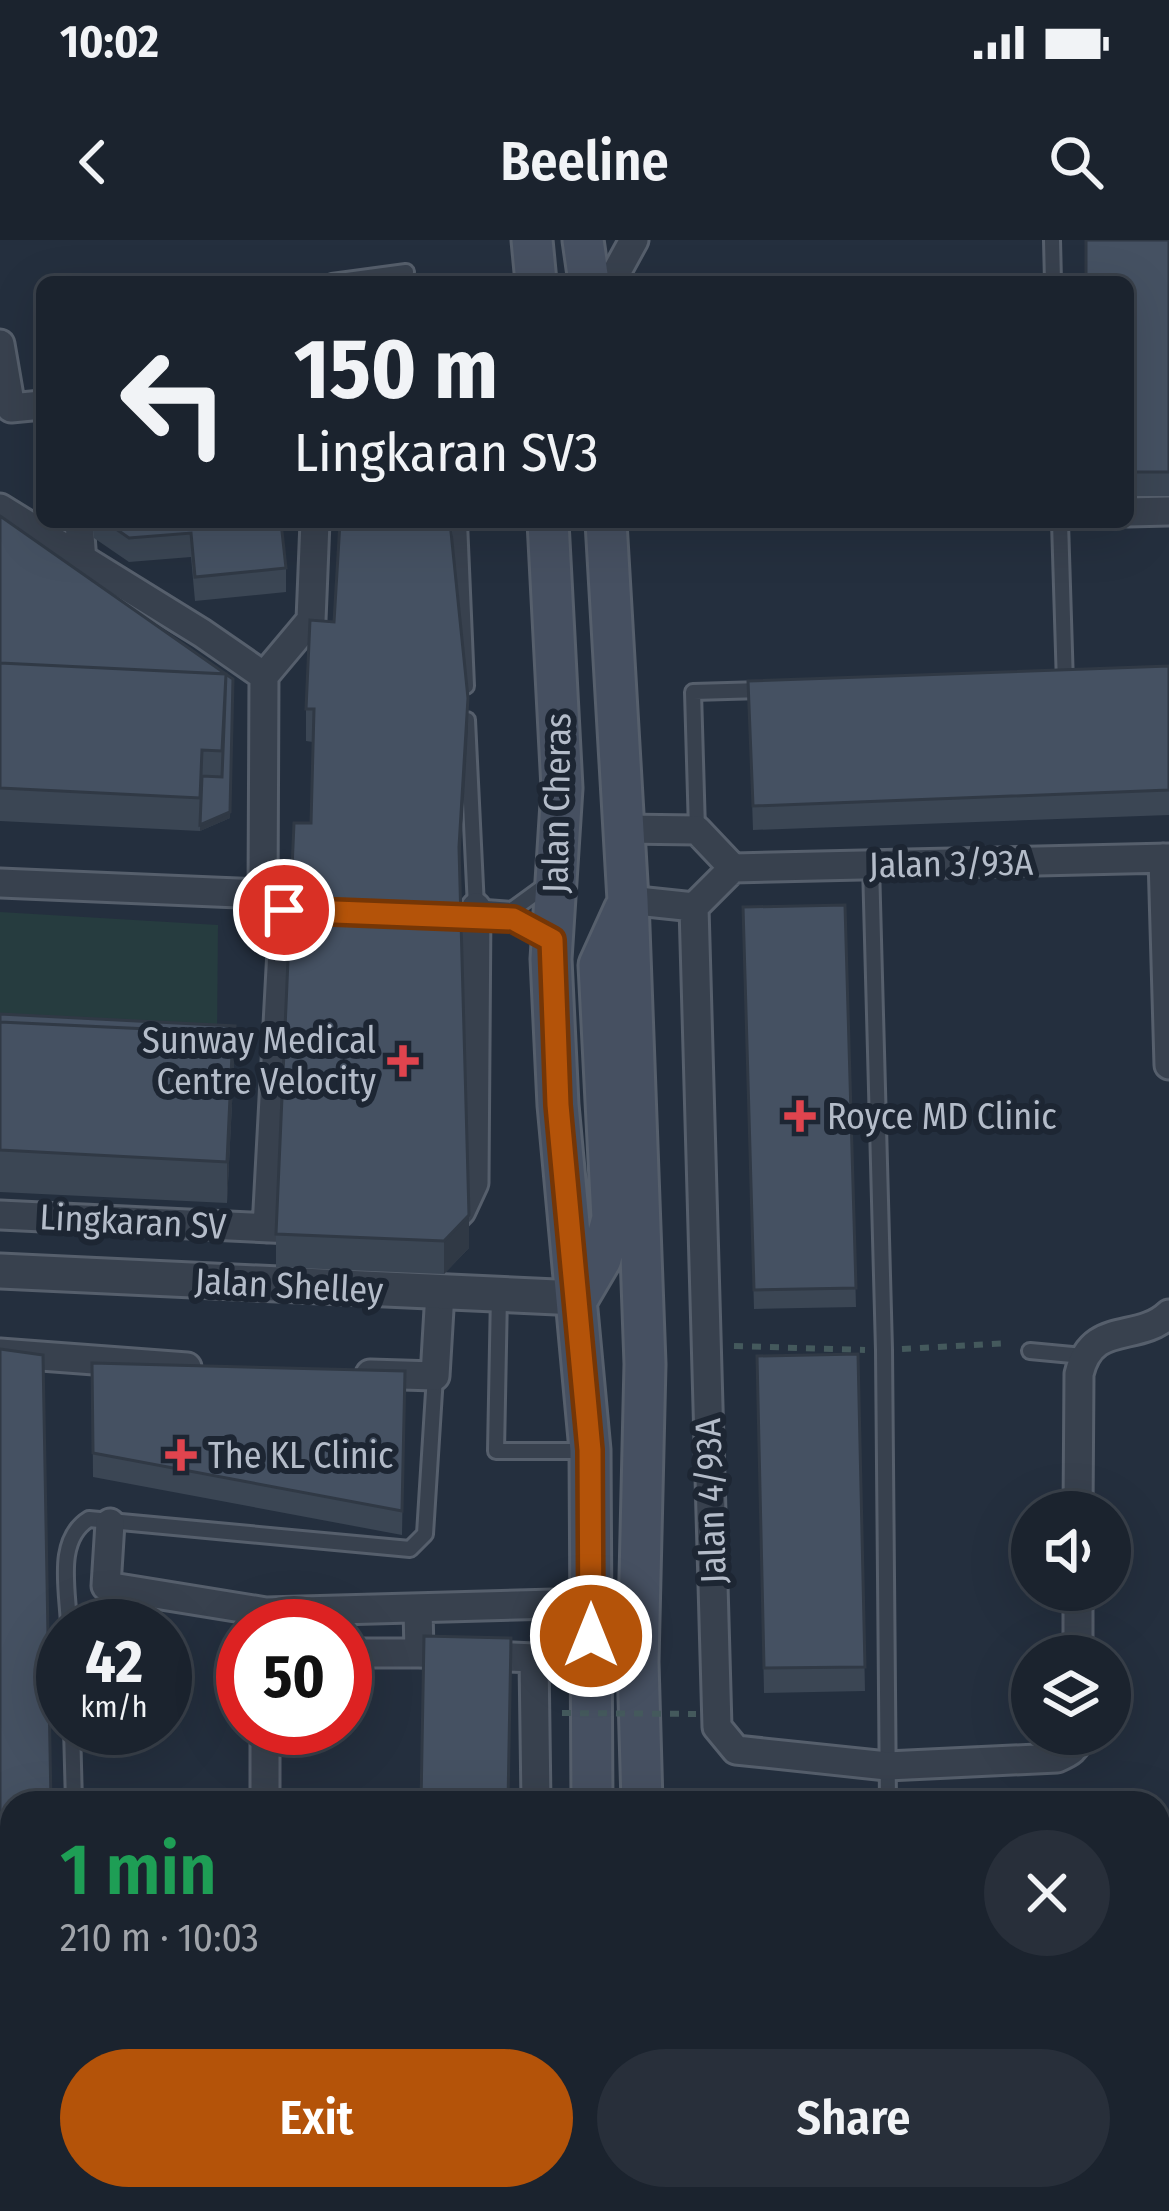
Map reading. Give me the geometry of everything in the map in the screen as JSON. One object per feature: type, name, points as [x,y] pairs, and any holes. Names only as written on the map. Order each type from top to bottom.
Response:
[{"type":"main road","points":[[532,240],[535,276]]},
{"type":"main road","points":[[583,240],[588,276]]},
{"type":"main road","name":"Jalan Cheras","points":[[548,528],[562,788],[552,940],[558,1105],[590,1450],[592,1791]]},
{"type":"main road","name":"Jalan Cheras","points":[[606,528],[628,900],[645,1364],[638,1663],[642,1791]]},
{"type":"main road","points":[[628,900],[599,965],[612,1218],[602,1259],[578,1298],[627,1318],[645,1364]]},
{"type":"street","points":[[614,276],[634,240]]},
{"type":"street","points":[[0,344],[11,408],[36,406]]},
{"type":"street","points":[[0,508],[264,676]]},
{"type":"street","points":[[1134,512],[1169,511]]},
{"type":"street","points":[[79,528],[82,562]]},
{"type":"street","points":[[267,1228],[285,905],[264,676],[311,620],[315,528]]},
{"type":"street","points":[[623,829],[697,830],[733,868],[694,908],[628,900]]},
{"type":"street","points":[[1166,858],[1169,1064]]},
{"type":"street","name":"Jalan 3/93A","points":[[733,868],[1166,858]]},
{"type":"street","points":[[0,883],[285,905]]},
{"type":"street","name":"Jalan 4/93A","points":[[694,908],[717,1727],[736,1750],[887,1766],[1060,1755]]},
{"type":"street","points":[[428,1234],[452,1222],[473,1183],[467,912]]},
{"type":"street","name":"Lingkaran SV","points":[[0,1215],[336,1231]]},
{"type":"street","name":"Jalan Shelley","points":[[0,1271],[578,1298]]},
{"type":"street","points":[[341,1373],[435,1376],[440,1292]]},
{"type":"street","points":[[1078,1491],[1078,1374],[1083,1356],[1096,1342],[1158,1324],[1169,1314]]},
{"type":"street","points":[[0,1353],[223,1369]]},
{"type":"street","points":[[110,1523],[106,1586],[216,1609]]},
{"type":"street","points":[[372,1611],[591,1603]]},
{"type":"street","points":[[418,1608],[419,1653]]},
{"type":"street","points":[[372,1653],[534,1658],[536,1791]]},
{"type":"street","points":[[265,1755],[265,1791]]},
{"type":"lane","points":[[1052,240],[1053,276]]},
{"type":"lane","points":[[376,276],[406,272]]},
{"type":"lane","points":[[459,528],[467,912]]},
{"type":"lane","points":[[1060,528],[1065,684]]},
{"type":"lane","points":[[1042,684],[1086,683]]},
{"type":"lane","points":[[697,830],[693,692],[786,690]]},
{"type":"lane","points":[[871,865],[884,1350],[888,1791]]},
{"type":"lane","points":[[467,912],[512,910],[556,878]]},
{"type":"lane","points":[[467,912],[513,919],[552,940]]},
{"type":"lane","points":[[499,1294],[496,1451],[590,1450]]},
{"type":"lane","points":[[1030,1351],[1083,1356]]},
{"type":"lane","points":[[68,1599],[67,1547],[77,1527],[89,1519],[410,1549],[425,1534],[435,1376]]},
{"type":"lane","points":[[73,1755],[74,1791]]},
{"type":"path","points":[[562,1713],[696,1714]]},
{"type":"green space","points":[[0,912],[218,925],[217,1038],[0,1026]]},
{"type":"building","points":[[1086,240],[1169,240],[1169,472],[1134,472],[1134,276],[1086,276]]},
{"type":"building","points":[[0,516],[226,674],[0,663]]},
{"type":"building","points":[[115,528],[282,528],[286,568],[195,577],[191,533],[129,538]]},
{"type":"building","name":"Sunway Medical Centre Velocity","points":[[340,528],[451,528],[468,698],[459,847],[469,1215],[444,1241],[276,1234],[294,823],[311,823],[314,709],[306,709],[310,620],[334,622]]},
{"type":"building","points":[[0,663],[226,674],[222,751],[202,750],[200,798],[0,788]]},
{"type":"building","points":[[1169,666],[1169,790],[753,806],[748,681]]},
{"type":"building","points":[[226,674],[233,679],[230,812],[200,825],[202,776],[222,777]]},
{"type":"building","name":"Royce MD Clinic","points":[[845,905],[856,1288],[754,1290],[743,907]]},
{"type":"building","points":[[0,1014],[235,1026],[233,1055],[233,1033],[0,1022]]},
{"type":"building","points":[[0,1022],[233,1033],[227,1162],[0,1150]]},
{"type":"building","points":[[0,1349],[43,1355],[47,1599],[36,1599],[36,1755],[50,1755],[51,1791],[0,1791]]},
{"type":"building","points":[[858,1354],[865,1667],[764,1668],[757,1356]]},
{"type":"building","points":[[92,1363],[405,1371],[402,1511],[93,1453]]},
{"type":"building","points":[[424,1636],[511,1638],[508,1791],[421,1791]]},
{"type":"place","name":"Sunway Medical Centre Velocity","points":[[403,1061]]},
{"type":"place","name":"Royce MD Clinic","points":[[800,1116]]},
{"type":"place","name":"The KL Clinic","points":[[181,1455]]},
{"type":"route","points":[[284,910],[513,919],[552,940],[558,1105],[590,1450],[591,1636]]}]
